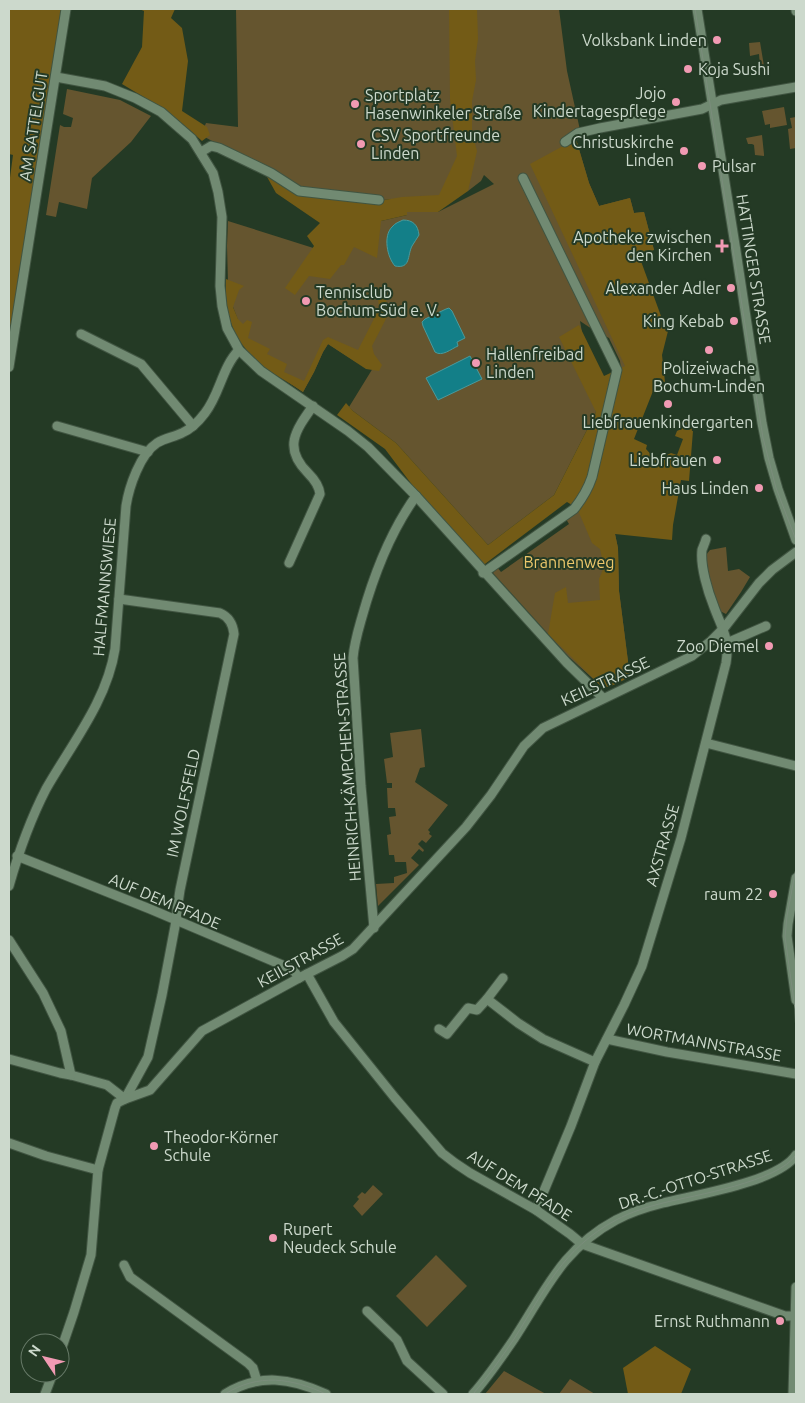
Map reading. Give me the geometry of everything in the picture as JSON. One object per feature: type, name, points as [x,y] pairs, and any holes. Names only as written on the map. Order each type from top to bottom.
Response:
[{"type":"street","name":"AM SATTELGUT","points":[[9,367],[66,9]]},
{"type":"street","name":"HATTINGER STRASSE","points":[[696,9],[762,423],[778,489],[795,535]]},
{"type":"street","points":[[56,77],[118,90],[160,112],[192,139],[213,173],[218,192],[222,225],[220,294],[227,328],[239,350],[261,371],[368,447],[416,496],[567,663],[603,698]]},
{"type":"street","points":[[565,142],[578,133],[702,109],[721,100],[796,87]]},
{"type":"street","points":[[201,152],[211,146],[219,148],[271,173],[299,191],[379,200]]},
{"type":"street","points":[[484,573],[574,509],[581,500],[592,477],[617,370],[523,178]]},
{"type":"street","points":[[81,334],[141,364],[193,426]]},
{"type":"street","name":"HALFMANNSWIESE","points":[[9,886],[17,856],[35,811],[82,732],[112,666],[115,649],[126,506],[134,478],[148,452],[158,442],[184,432],[193,426],[208,409],[229,364],[239,350]]},
{"type":"street","points":[[289,564],[320,494],[313,479],[298,462],[293,448],[296,431],[312,406]]},
{"type":"street","points":[[56,426],[148,452]]},
{"type":"street","name":"HEINRICH-KÄMPCHEN-STRASSE","points":[[374,928],[361,786],[353,658],[354,646],[380,563],[403,515],[416,496]]},
{"type":"street","points":[[706,539],[702,551],[705,575],[714,608],[724,628]]},
{"type":"street","name":"KEILSTRASSE","points":[[125,1099],[150,1090],[202,1031],[342,956],[358,945],[466,827],[491,795],[527,742],[543,728],[692,656],[724,628],[759,582],[796,552]]},
{"type":"street","name":"IM WOLFSFELD","points":[[119,599],[220,613],[227,617],[233,627],[234,634],[176,910],[176,921],[162,995],[148,1057],[125,1099]]},
{"type":"street","points":[[727,642],[766,626]]},
{"type":"street","name":"AXSTRASSE","points":[[536,1210],[595,1062],[642,966],[681,838],[726,663],[728,651],[724,628]]},
{"type":"street","points":[[706,743],[796,766]]},
{"type":"street","name":"AUF DEM PFADE","points":[[17,856],[287,967],[303,976],[334,1022],[442,1153],[470,1173],[536,1210],[582,1244],[785,1316],[795,1316]]},
{"type":"street","points":[[796,878],[787,936],[796,1000]]},
{"type":"street","points":[[9,940],[46,999],[60,1031],[71,1075]]},
{"type":"street","points":[[439,1029],[447,1034],[468,1008],[477,1010],[503,978]]},
{"type":"street","points":[[487,999],[518,1023],[543,1039],[595,1062]]},
{"type":"street","name":"WORTMANNSTRASSE","points":[[607,1039],[667,1052],[796,1074]]},
{"type":"street","points":[[9,1059],[107,1085],[125,1099],[117,1103],[115,1108],[98,1170],[91,1255],[67,1333]]},
{"type":"street","points":[[9,1143],[46,1156],[98,1170]]},
{"type":"street","name":"DR.-C.-OTTO-STRASSE","points":[[473,1394],[514,1339],[552,1277],[582,1244],[604,1227],[628,1214],[651,1206],[748,1182],[784,1167],[796,1158]]},
{"type":"street","points":[[124,1265],[130,1277],[248,1363],[253,1368],[257,1381]]},
{"type":"street","points":[[793,1394],[796,1287]]},
{"type":"street","points":[[367,1311],[397,1340],[407,1360],[443,1394]]},
{"type":"street","points":[[224,1394],[243,1385],[267,1380],[285,1381],[326,1394]]},
{"type":"green space","name":"Brannenweg","points":[[236,9],[559,9],[567,71],[580,130],[576,139],[589,183],[599,206],[630,198],[634,213],[644,212],[654,250],[638,253],[633,428],[615,534],[618,548],[619,591],[630,677],[609,687],[601,686],[568,656],[493,573],[497,567],[501,572],[569,524],[566,519],[578,508],[622,379],[620,361],[609,338],[580,321],[596,412],[554,495],[488,545],[396,443],[349,407],[373,368],[356,362],[328,344],[303,392],[291,384],[255,351],[242,330],[233,307],[228,283],[228,221],[326,252],[381,221],[407,215],[407,212],[438,212],[494,184],[484,175],[481,181],[468,191],[450,195],[369,201],[312,195],[201,135],[206,123],[238,127]]},
{"type":"green space","points":[[760,42],[764,66],[760,67],[759,54],[750,56],[749,43]]},
{"type":"green space","points":[[67,89],[120,100],[151,116],[131,142],[92,178],[87,209],[59,202],[56,217],[46,215],[60,125],[71,127],[73,118],[63,114]]},
{"type":"green space","points":[[784,107],[787,125],[770,128],[770,124],[765,125],[762,111]]},
{"type":"green space","points":[[796,117],[796,148],[790,149],[788,129],[792,128],[790,118]]},
{"type":"green space","points":[[762,135],[764,156],[755,155],[754,145],[748,144],[746,138]]},
{"type":"green space","points":[[726,547],[728,571],[739,569],[750,577],[726,614],[720,611],[709,582],[706,555],[710,550]]},
{"type":"green space","points":[[421,729],[425,767],[420,768],[415,782],[448,805],[428,830],[432,836],[426,843],[422,840],[418,844],[424,850],[423,852],[419,849],[411,858],[419,865],[378,906],[376,884],[394,883],[394,877],[407,873],[406,862],[395,862],[394,855],[389,855],[387,835],[391,834],[389,817],[396,816],[395,808],[388,808],[387,788],[392,788],[392,783],[387,783],[384,759],[393,757],[390,733]]},
{"type":"green space","points":[[373,1185],[383,1194],[362,1216],[353,1206],[359,1199],[357,1197],[362,1192],[365,1194]]},
{"type":"green space","points":[[436,1255],[467,1286],[427,1327],[396,1296]]},
{"type":"green space","points":[[504,1371],[546,1394],[485,1394]]},
{"type":"green space","points":[[570,1379],[595,1394],[559,1394]]},
{"type":"shaded area","points":[[9,9],[62,9],[9,340],[9,185],[13,155],[9,154]]},
{"type":"shaded area","points":[[139,9],[175,9],[171,18],[182,28],[188,61],[182,111],[207,127],[210,135],[202,141],[164,110],[122,84],[142,47],[144,11]]},
{"type":"shaded area","points":[[449,9],[477,9],[478,39],[475,61],[476,80],[472,101],[472,133],[477,151],[468,191],[438,212],[407,212],[407,215],[381,221],[377,258],[354,247],[344,265],[341,265],[330,279],[309,276],[295,295],[285,288],[314,246],[307,236],[320,223],[276,193],[266,175],[298,193],[373,202],[402,197],[439,195],[457,156],[450,99]]},
{"type":"shaded area","points":[[576,139],[589,183],[599,206],[630,198],[634,213],[644,212],[654,250],[638,253],[665,327],[669,327],[662,355],[665,382],[657,381],[634,439],[647,445],[646,449],[656,460],[671,453],[677,455],[683,439],[675,436],[683,421],[691,424],[693,431],[689,481],[681,480],[672,540],[615,534],[618,548],[619,591],[630,677],[609,687],[601,686],[548,634],[555,593],[566,587],[568,603],[600,600],[599,579],[604,567],[600,549],[592,543],[577,508],[567,502],[481,567],[419,494],[385,449],[337,415],[346,403],[353,411],[396,443],[488,545],[554,495],[596,412],[559,337],[579,325],[604,376],[625,366],[530,164]]},
{"type":"shaded area","points":[[226,279],[244,286],[239,290],[233,307],[238,319],[243,324],[247,320],[252,322],[248,338],[270,349],[267,354],[287,364],[284,372],[304,381],[323,340],[328,337],[358,350],[379,309],[378,298],[384,283],[388,315],[372,346],[374,354],[382,365],[379,371],[366,369],[328,344],[303,392],[264,367],[238,338],[229,317]]},
{"type":"shaded area","points":[[655,1346],[691,1369],[681,1394],[628,1394],[623,1368]]},
{"type":"water","points":[[403,220],[414,224],[419,235],[412,246],[406,264],[404,266],[395,266],[388,252],[387,241],[389,231]]},
{"type":"water","points":[[449,308],[465,338],[457,342],[458,346],[441,354],[435,352],[422,322]]},
{"type":"water","points":[[470,356],[482,379],[438,400],[426,378]]},
{"type":"tram line","points":[[695,9],[763,438],[776,488],[796,540]]},
{"type":"tram line","points":[[796,868],[785,937],[795,1009],[796,1038]]},
{"type":"tram line","points":[[473,1394],[514,1339],[556,1272],[568,1257],[597,1231],[622,1217],[645,1208],[754,1180],[772,1173],[796,1155]]},
{"type":"tram line","points":[[225,1394],[250,1383],[275,1380],[300,1384],[326,1394]]},
{"type":"place","name":"Volksbank Linden","points":[[717,40]]},
{"type":"place","name":"Koja Sushi","points":[[688,69]]},
{"type":"place","name":"Jojo Kindertagespflege","points":[[676,102]]},
{"type":"place","name":"Sportplatz Hasenwinkeler Straße","points":[[355,104]]},
{"type":"place","name":"CSV Sportfreunde Linden","points":[[361,144]]},
{"type":"place","name":"Christuskirche Linden","points":[[684,151]]},
{"type":"place","name":"Pulsar","points":[[702,166]]},
{"type":"place","name":"Apotheke zwischen den Kirchen","points":[[722,246]]},
{"type":"place","name":"Alexander Adler","points":[[731,288]]},
{"type":"place","name":"Tennisclub Bochum-Süd e. V.","points":[[306,301]]},
{"type":"place","name":"King Kebab","points":[[734,321]]},
{"type":"place","name":"Polizeiwache Bochum-Linden","points":[[709,350]]},
{"type":"place","name":"Hallenfreibad Linden","points":[[476,363]]},
{"type":"place","name":"Liebfrauenkindergarten","points":[[668,404]]},
{"type":"place","name":"Liebfrauen","points":[[717,460]]},
{"type":"place","name":"Haus Linden","points":[[759,488]]},
{"type":"place","name":"Zoo Diemel","points":[[769,646]]},
{"type":"place","name":"raum 22","points":[[773,894]]},
{"type":"place","name":"Theodor-Körner Schule","points":[[154,1146]]},
{"type":"place","name":"Rupert Neudeck Schule","points":[[273,1238]]},
{"type":"place","name":"Ernst Ruthmann","points":[[780,1321]]}]
